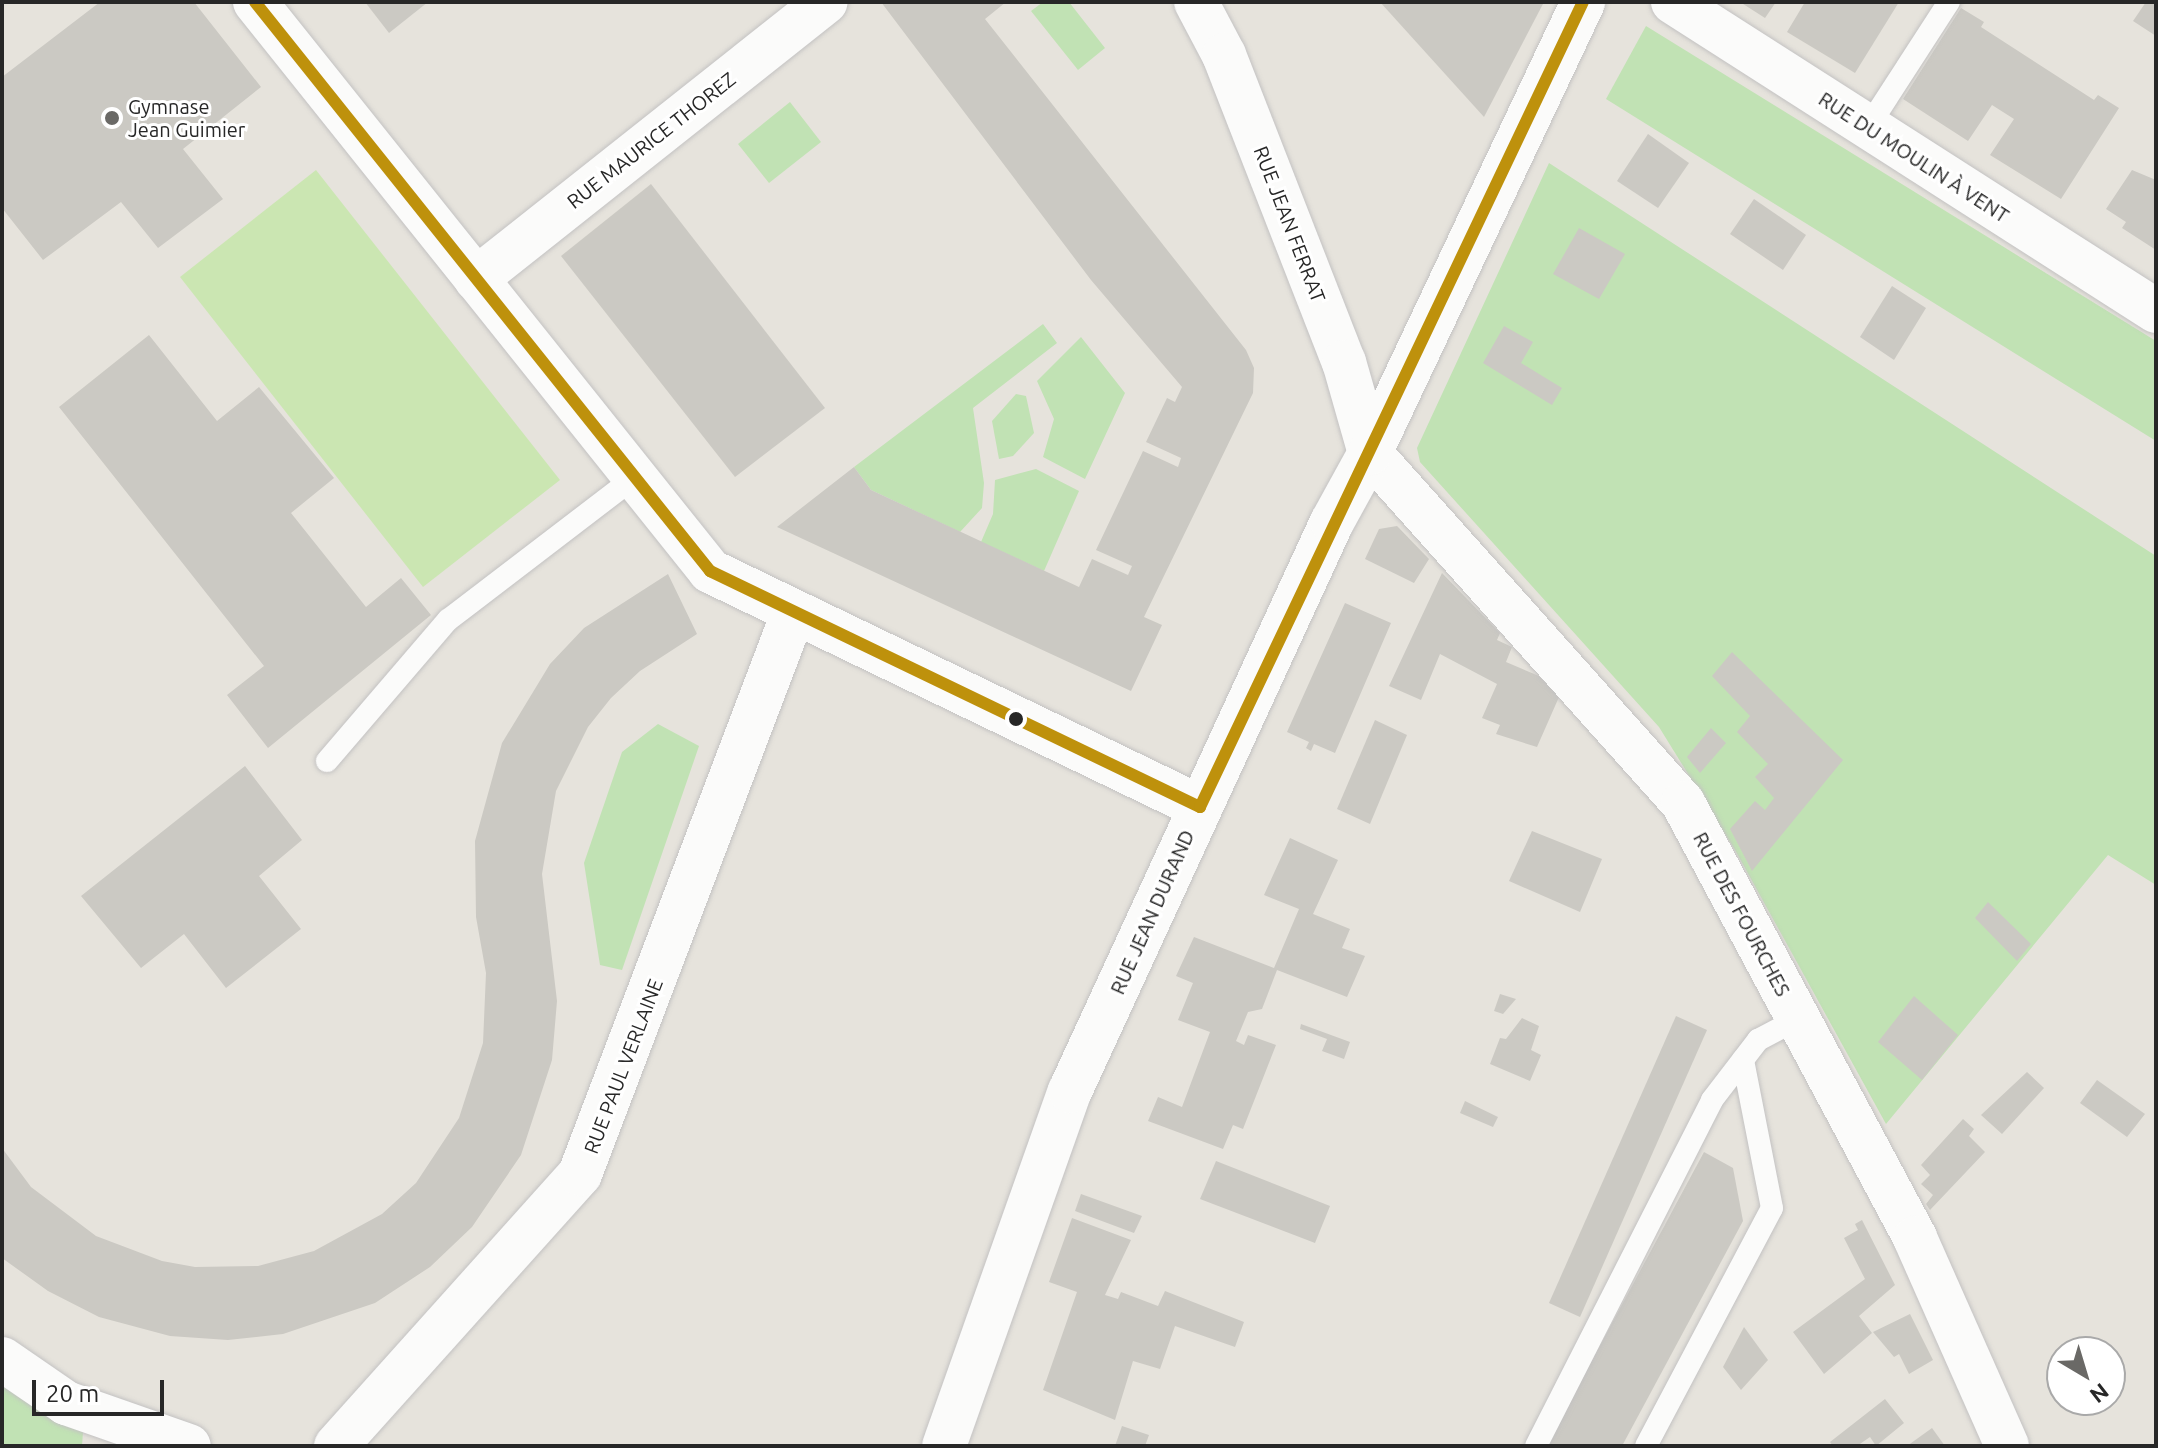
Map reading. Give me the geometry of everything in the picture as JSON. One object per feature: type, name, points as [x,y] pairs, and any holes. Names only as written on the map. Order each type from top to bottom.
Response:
[{"type":"street","points":[[255,2],[710,571],[793,614],[1200,807]]},
{"type":"street","name":"RUE MAURICE THOREZ","points":[[476,279],[826,2]]},
{"type":"street","name":"RUE JEAN FERRAT","points":[[1196,2],[1224,55],[1338,347],[1370,453]]},
{"type":"street","name":"RUE JEAN DURAND","points":[[944,1446],[1070,1091],[1332,522],[1370,453],[1583,2]]},
{"type":"street","name":"RUE DU MOULIN À VENT","points":[[1673,2],[2156,311]]},
{"type":"street","name":"RUE DES FOURCHES","points":[[1370,453],[1683,803],[1915,1238],[2007,1446]]},
{"type":"street","name":"RUE PAUL VERLAINE","points":[[336,1446],[580,1174],[793,614]]},
{"type":"street","points":[[2,1359],[66,1403],[189,1446]]},
{"type":"lane","points":[[1868,127],[1949,2]]},
{"type":"lane","points":[[327,761],[448,620],[635,477]]},
{"type":"lane","points":[[1536,1446],[1712,1100],[1758,1040],[1798,1019]]},
{"type":"lane","points":[[1646,1446],[1772,1208],[1743,1060]]},
{"type":"green space","points":[[1043,2],[1069,2],[1105,48],[1078,70],[1031,11]]},
{"type":"green space","points":[[1646,26],[2156,341],[2156,441],[1606,99]]},
{"type":"green space","points":[[790,102],[821,142],[769,183],[738,144]]},
{"type":"green space","points":[[1549,163],[2156,556],[2156,885],[2108,855],[1886,1124],[1735,850],[1659,727],[1420,462],[1417,448]]},
{"type":"green space","points":[[316,170],[560,480],[423,587],[180,277]]},
{"type":"green space","points":[[1043,324],[1057,343],[973,408],[984,483],[982,508],[960,532],[871,490],[854,467]]},
{"type":"green space","points":[[1081,337],[1125,393],[1085,479],[1043,457],[1054,419],[1037,381]]},
{"type":"green space","points":[[1016,394],[1026,396],[1034,433],[1013,456],[999,459],[992,421]]},
{"type":"green space","points":[[1036,469],[1079,491],[1044,571],[981,542],[993,514],[995,480]]},
{"type":"green space","points":[[658,724],[699,746],[622,970],[600,965],[584,863],[622,752]]},
{"type":"green space","points":[[2,1377],[83,1432],[82,1446],[2,1446]]},
{"type":"building","name":"Gymnase Jean Guimier","points":[[100,2],[194,2],[261,87],[183,149],[223,199],[158,248],[121,202],[43,260],[2,208],[2,77]]},
{"type":"building","points":[[365,2],[428,2],[389,33]]},
{"type":"building","points":[[881,2],[1006,2],[985,19],[1246,350],[1254,368],[1253,393],[1144,617],[1162,625],[1131,691],[777,527],[854,467],[871,490],[1079,587],[1092,559],[1128,575],[1132,566],[1096,550],[1143,451],[1178,467],[1181,458],[1146,442],[1167,398],[1175,402],[1182,387],[1091,280]]},
{"type":"building","points":[[1380,2],[1544,2],[1484,117]]},
{"type":"building","points":[[1740,2],[1776,2],[1765,18]]},
{"type":"building","points":[[1805,2],[1899,2],[1855,73],[1787,32]]},
{"type":"building","points":[[2146,2],[2156,2],[2156,36],[2133,21]]},
{"type":"building","points":[[1961,8],[1984,22],[1981,27],[2094,100],[2098,95],[2119,108],[2061,199],[1990,155],[2014,119],[1992,105],[1968,141],[1903,99]]},
{"type":"building","points":[[1648,134],[1689,163],[1658,208],[1617,181]]},
{"type":"building","points":[[2132,170],[2156,180],[2156,250],[2122,228],[2126,222],[2106,209]]},
{"type":"building","points":[[651,184],[825,408],[735,477],[561,256]]},
{"type":"building","points":[[1754,199],[1806,235],[1783,270],[1730,234]]},
{"type":"building","points":[[1579,228],[1625,254],[1599,299],[1553,274]]},
{"type":"building","points":[[1892,286],[1926,308],[1894,360],[1860,337]]},
{"type":"building","points":[[1504,326],[1533,342],[1521,363],[1562,388],[1552,405],[1483,363]]},
{"type":"building","points":[[149,335],[217,421],[259,387],[334,478],[291,513],[366,607],[401,578],[431,615],[268,748],[227,695],[264,666],[59,407]]},
{"type":"building","points":[[1397,526],[1429,559],[1414,583],[1365,559],[1379,529]]},
{"type":"building","points":[[1442,573],[1500,633],[1497,640],[1512,647],[1506,662],[1539,676],[1559,697],[1537,747],[1496,734],[1500,725],[1482,718],[1497,684],[1440,654],[1421,700],[1389,686]]},
{"type":"building","points":[[668,574],[697,634],[640,671],[611,698],[588,727],[556,791],[542,874],[557,1001],[552,1060],[521,1155],[472,1227],[430,1267],[375,1303],[283,1334],[228,1340],[170,1336],[99,1317],[48,1291],[2,1258],[2,1148],[31,1187],[96,1236],[162,1261],[195,1267],[258,1266],[314,1251],[382,1214],[416,1183],[459,1118],[483,1043],[486,973],[476,917],[475,841],[502,743],[550,664],[584,628]]},
{"type":"building","points":[[1345,603],[1391,623],[1335,753],[1314,744],[1311,751],[1306,748],[1309,742],[1287,732]]},
{"type":"building","points":[[1732,652],[1843,760],[1752,871],[1730,829],[1755,801],[1765,810],[1774,798],[1755,777],[1768,764],[1737,732],[1750,716],[1712,676]]},
{"type":"building","points":[[1375,720],[1407,735],[1370,824],[1337,809]]},
{"type":"building","points":[[1711,728],[1726,743],[1700,773],[1687,757]]},
{"type":"building","points":[[245,766],[302,840],[259,876],[301,929],[226,988],[184,934],[141,968],[81,896]]},
{"type":"building","points":[[1532,831],[1602,859],[1580,912],[1509,881]]},
{"type":"building","points":[[1290,838],[1338,860],[1313,914],[1350,929],[1342,948],[1365,956],[1347,997],[1277,970],[1262,1009],[1248,1012],[1236,1041],[1244,1045],[1248,1035],[1276,1045],[1243,1129],[1233,1125],[1223,1149],[1148,1121],[1158,1097],[1182,1107],[1210,1032],[1178,1020],[1193,983],[1176,976],[1194,937],[1274,968],[1299,909],[1264,895]]},
{"type":"building","points":[[1988,902],[2031,944],[2017,961],[1975,918]]},
{"type":"building","points":[[1500,994],[1516,999],[1503,1014],[1494,1011]]},
{"type":"building","points":[[1914,996],[1958,1035],[1922,1080],[1878,1042]]},
{"type":"building","points":[[1676,1016],[1707,1030],[1580,1317],[1549,1303]]},
{"type":"building","points":[[1522,1018],[1539,1026],[1531,1050],[1541,1055],[1530,1081],[1490,1064],[1500,1038],[1506,1039]]},
{"type":"building","points":[[1301,1024],[1350,1042],[1344,1059],[1322,1051],[1327,1039],[1300,1029]]},
{"type":"building","points":[[2027,1072],[2044,1088],[2002,1134],[1981,1115]]},
{"type":"building","points":[[2097,1080],[2145,1114],[2127,1137],[2080,1103]]},
{"type":"building","points":[[1465,1101],[1498,1117],[1493,1127],[1460,1113]]},
{"type":"building","points":[[1963,1119],[1974,1129],[1969,1136],[1985,1152],[1930,1210],[1926,1204],[1933,1195],[1921,1184],[1930,1175],[1921,1165]]},
{"type":"building","points":[[1704,1152],[1733,1168],[1743,1221],[1622,1446],[1546,1446]]},
{"type":"building","points":[[1216,1161],[1330,1206],[1315,1243],[1200,1199]]},
{"type":"building","points":[[1081,1194],[1142,1216],[1134,1233],[1075,1211]]},
{"type":"building","points":[[1072,1218],[1131,1240],[1105,1295],[1118,1299],[1121,1292],[1158,1306],[1165,1291],[1244,1322],[1235,1347],[1175,1326],[1160,1369],[1133,1361],[1115,1420],[1043,1390],[1077,1292],[1049,1282]]},
{"type":"building","points":[[1862,1220],[1895,1285],[1859,1316],[1872,1333],[1824,1374],[1793,1332],[1865,1279],[1844,1238],[1858,1230],[1855,1224]]},
{"type":"building","points":[[1910,1314],[1933,1360],[1909,1374],[1899,1354],[1894,1357],[1873,1332]]},
{"type":"building","points":[[1744,1327],[1768,1360],[1741,1390],[1723,1367]]},
{"type":"building","points":[[1885,1399],[1904,1423],[1876,1446],[1870,1437],[1857,1446],[1833,1446],[1830,1442]]},
{"type":"building","points":[[1122,1426],[1149,1435],[1145,1446],[1115,1446]]},
{"type":"building","points":[[1932,1428],[1945,1446],[1907,1446]]},
{"type":"transit line","points":[[255,2],[710,571],[1200,807]]},
{"type":"transit line","points":[[1200,807],[1583,2]]},
{"type":"place","name":"Gymnase Jean Guimier","points":[[112,118]]}]
